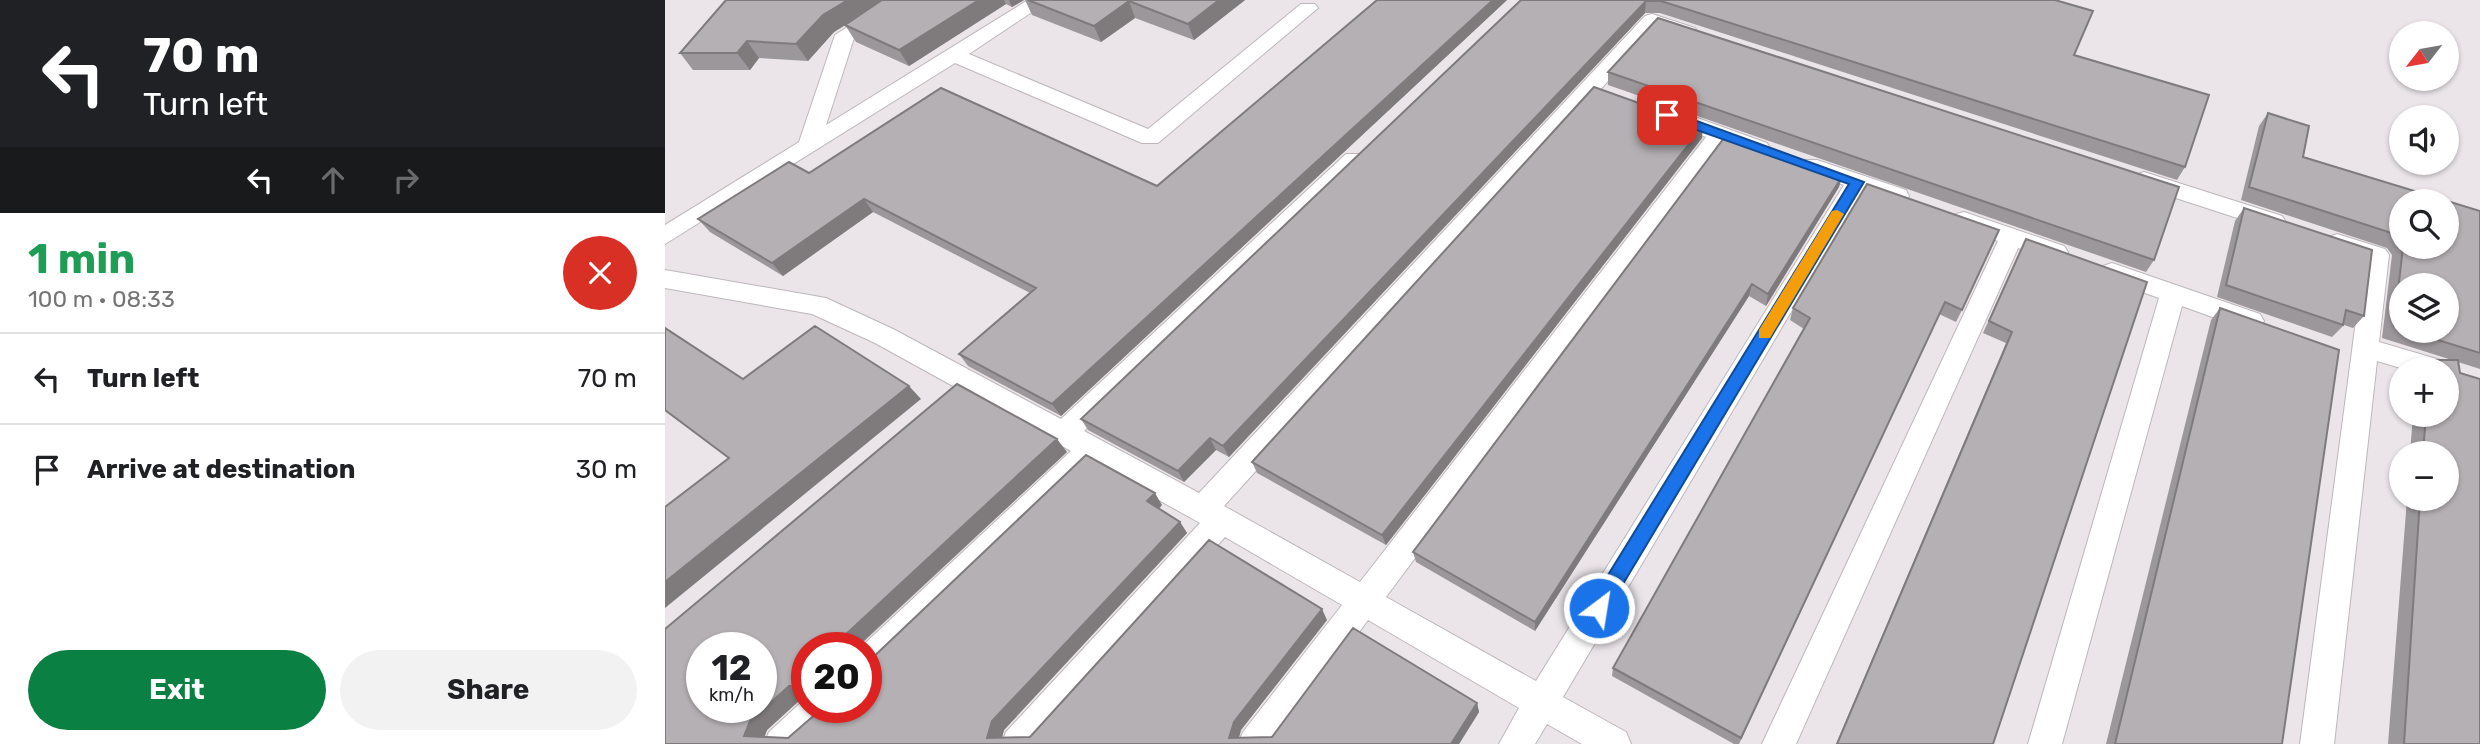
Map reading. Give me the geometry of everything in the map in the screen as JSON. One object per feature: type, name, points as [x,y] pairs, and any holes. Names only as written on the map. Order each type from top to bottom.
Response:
[{"type":"lane","points":[[809,145],[845,35],[903,0]]},
{"type":"lane","points":[[665,236],[1041,0]]},
{"type":"lane","points":[[954,55],[1150,138],[1308,8]]},
{"type":"lane","points":[[1019,744],[1212,514],[1652,20],[1704,37]]},
{"type":"lane","points":[[1589,88],[1615,97]]},
{"type":"lane","points":[[1654,111],[1921,205]]},
{"type":"lane","points":[[1255,744],[1720,134]]},
{"type":"lane","points":[[1063,434],[1373,142]]},
{"type":"lane","points":[[2126,174],[2377,255],[2317,744]]},
{"type":"lane","points":[[1516,744],[1857,182]]},
{"type":"lane","points":[[1947,214],[2275,329]]},
{"type":"lane","points":[[1779,744],[2011,237]]},
{"type":"lane","points":[[665,279],[817,305],[954,389],[1063,434],[1212,514],[1614,744]]},
{"type":"lane","points":[[2045,744],[2173,293]]},
{"type":"lane","points":[[2339,352],[2389,359]]},
{"type":"lane","points":[[882,648],[1091,449]]},
{"type":"lane","points":[[781,744],[803,723]]},
{"type":"building","points":[[726,0],[848,0],[823,15],[796,44],[747,41],[737,53],[680,53]]},
{"type":"building","points":[[882,0],[979,0],[899,50],[845,25]]},
{"type":"building","points":[[1028,0],[1219,0],[1188,24],[1129,1],[1094,26]]},
{"type":"building","points":[[1377,0],[1493,0],[1052,404],[959,354],[1036,288],[864,199],[772,263],[698,219],[789,162],[809,173],[941,88],[1157,186]]},
{"type":"building","points":[[1521,0],[2055,0],[2093,11],[2074,55],[2209,95],[2185,167],[1661,1],[1646,1],[1223,446],[1210,438],[1178,471],[1081,419]]},
{"type":"building","points":[[1658,18],[2179,187],[2154,260],[1608,72]]},
{"type":"building","points":[[1594,87],[1703,126],[1382,535],[1252,462]]},
{"type":"building","points":[[2268,113],[2309,126],[2303,157],[2408,189],[2389,189],[2389,232],[2249,187]]},
{"type":"building","points":[[1727,134],[1843,175],[1768,294],[1752,284],[1535,622],[1413,552]]},
{"type":"building","points":[[1867,184],[1999,230],[1962,310],[1945,302],[1741,738],[1613,668],[1810,318],[1793,308]]},
{"type":"building","points":[[2459,205],[2480,211],[2480,353],[2448,343],[2459,343],[2459,273],[2400,273],[2402,259],[2459,259]]},
{"type":"building","points":[[2244,208],[2372,250],[2364,316],[2346,310],[2343,325],[2226,285]]},
{"type":"building","points":[[2026,239],[2147,282],[1993,744],[1837,744],[2012,332],[1989,321]]},
{"type":"building","points":[[2220,308],[2339,350],[2282,744],[2115,744]]},
{"type":"building","points":[[815,326],[909,386],[665,582],[665,507],[729,458],[665,410],[665,328],[743,379]]},
{"type":"building","points":[[2459,366],[2460,373],[2480,379],[2480,744],[2404,744],[2419,511],[2459,511],[2459,441],[2424,441],[2425,427],[2459,427]]},
{"type":"building","points":[[957,384],[1057,439],[848,632],[791,632],[791,686],[777,697],[777,632],[686,632],[686,723],[749,723],[744,736],[788,738],[805,723],[882,723],[882,649],[1086,455],[1155,493],[1147,501],[1180,522],[992,721],[987,738],[1030,737],[1209,540],[1322,609],[1234,722],[1229,738],[1272,737],[1353,628],[1477,703],[1451,744],[665,744],[665,629]]},
{"type":"slow traffic","points":[[1765,334],[1837,214]]},
{"type":"route","points":[[1599,608],[1857,182],[1667,115]]}]
